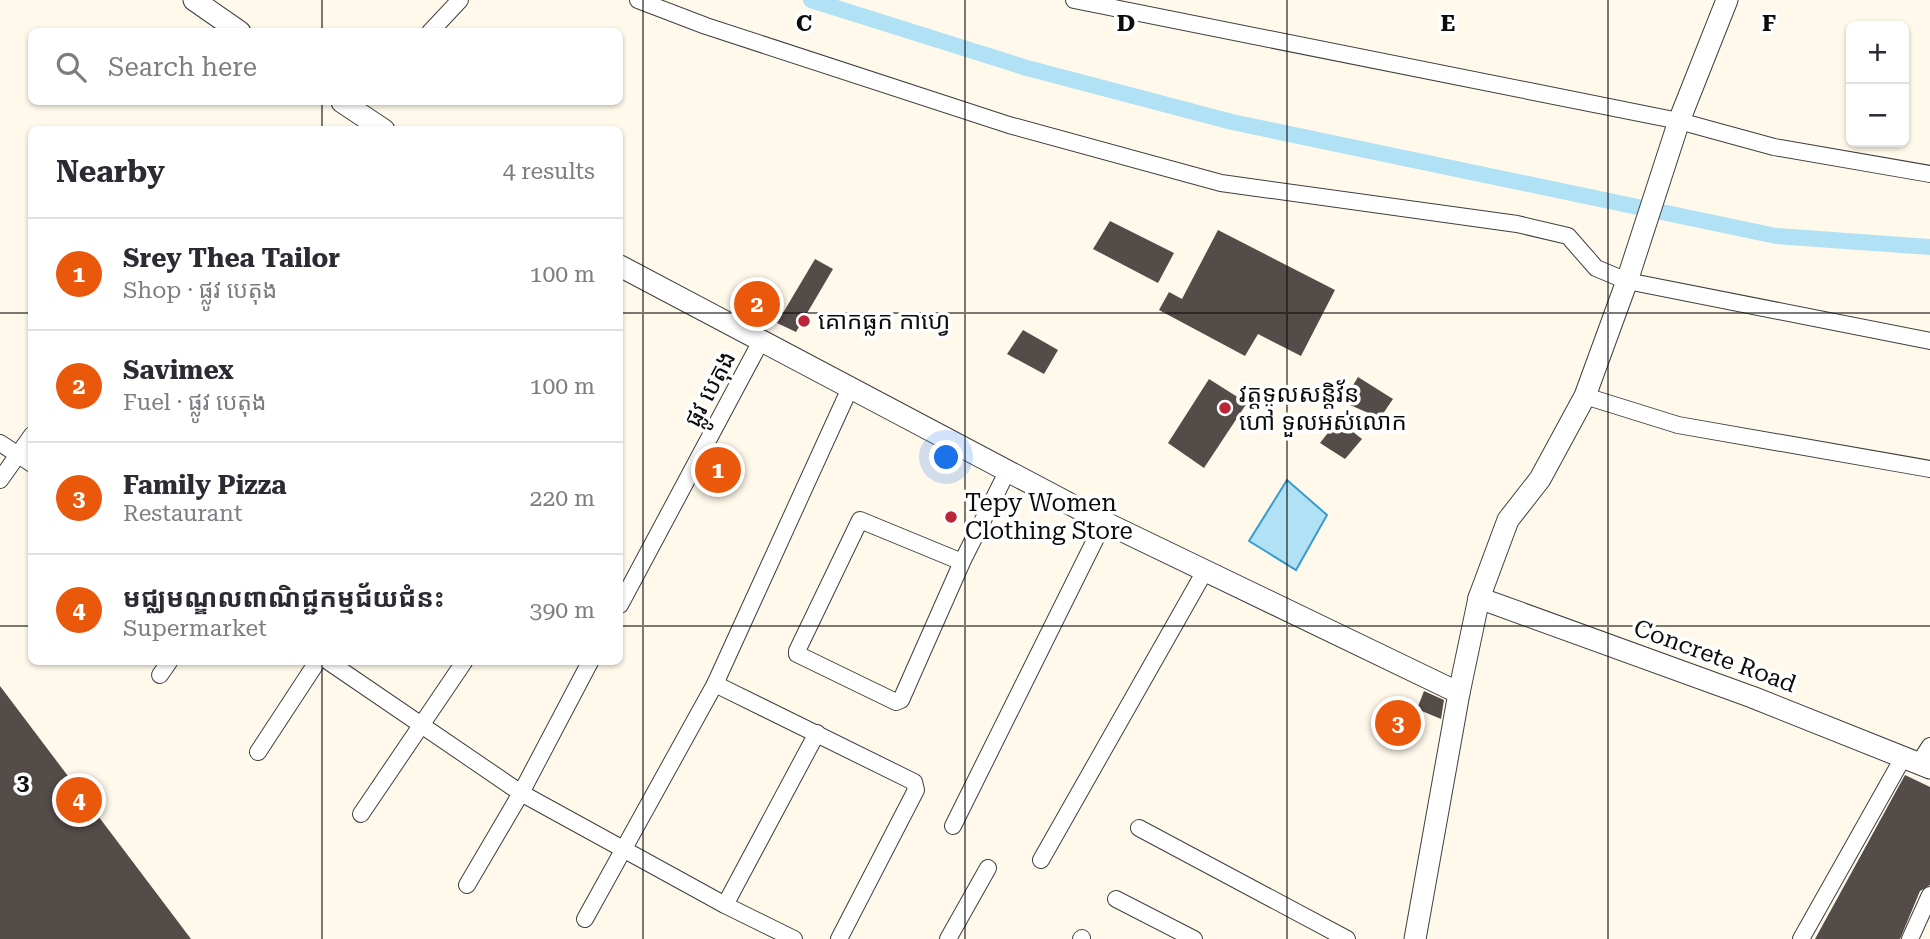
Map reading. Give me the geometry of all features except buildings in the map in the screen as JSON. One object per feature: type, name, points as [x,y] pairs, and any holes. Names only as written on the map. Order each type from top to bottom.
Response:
[{"type":"street","points":[[194,0],[234,28]]},
{"type":"street","points":[[434,28],[460,0]]},
{"type":"street","points":[[638,0],[706,26],[1009,125],[1221,183],[1517,224],[1568,236],[1597,268],[1930,341]]},
{"type":"street","points":[[1074,0],[1676,129],[1930,174]]},
{"type":"street","points":[[1415,939],[1479,598],[1508,520],[1540,479],[1585,396],[1629,274],[1676,129],[1727,0]]},
{"type":"street","points":[[354,105],[379,126]]},
{"type":"street","points":[[623,269],[1104,522],[1460,693]]},
{"type":"street","name":"ផ្លូវ បេតុង","points":[[623,600],[761,341]]},
{"type":"street","points":[[585,919],[715,684],[850,388]]},
{"type":"street","points":[[1585,396],[1678,425],[1930,469]]},
{"type":"street","points":[[0,443],[25,460],[0,480]]},
{"type":"street","points":[[962,562],[860,520],[797,651],[799,656],[899,702],[1007,470]]},
{"type":"street","points":[[953,826],[1104,522]]},
{"type":"street","points":[[1041,860],[1205,571]]},
{"type":"street","name":"Concrete Road","points":[[1479,598],[1921,758]]},
{"type":"street","points":[[258,751],[315,665]]},
{"type":"street","points":[[333,665],[521,793],[725,905],[794,939]]},
{"type":"street","points":[[361,814],[462,665]]},
{"type":"street","points":[[467,885],[521,793],[588,665]]},
{"type":"street","points":[[715,684],[916,785],[916,790],[839,939]]},
{"type":"street","points":[[725,905],[817,733]]},
{"type":"street","points":[[1801,939],[1921,758]]},
{"type":"street","points":[[1139,828],[1347,939]]},
{"type":"street","points":[[948,939],[988,868]]},
{"type":"street","points":[[1910,939],[1930,895]]},
{"type":"street","points":[[1116,900],[1194,939]]},
{"type":"water","points":[[1287,480],[1327,515],[1296,570],[1249,541]]},
{"type":"waterway","points":[[811,0],[1027,68],[1232,122],[1776,236],[1930,247]]},
{"type":"place","name":"Savimex","points":[[757,304]]},
{"type":"place","name":"គោកធ្លក កាហ្វេ","points":[[804,321]]},
{"type":"place","name":"វត្តទូលសន្តិវ័ន ហៅ ទួលអស់លោក","points":[[1225,408]]},
{"type":"place","name":"Srey Thea Tailor","points":[[718,470]]},
{"type":"place","name":"Tepy Women Clothing Store","points":[[951,517]]},
{"type":"place","name":"Family Pizza","points":[[1398,723]]},
{"type":"place","name":"មជ្ឈមណ្ឌលពាណិជ្ជកម្មជ័យជំនះ","points":[[79,800]]}]
